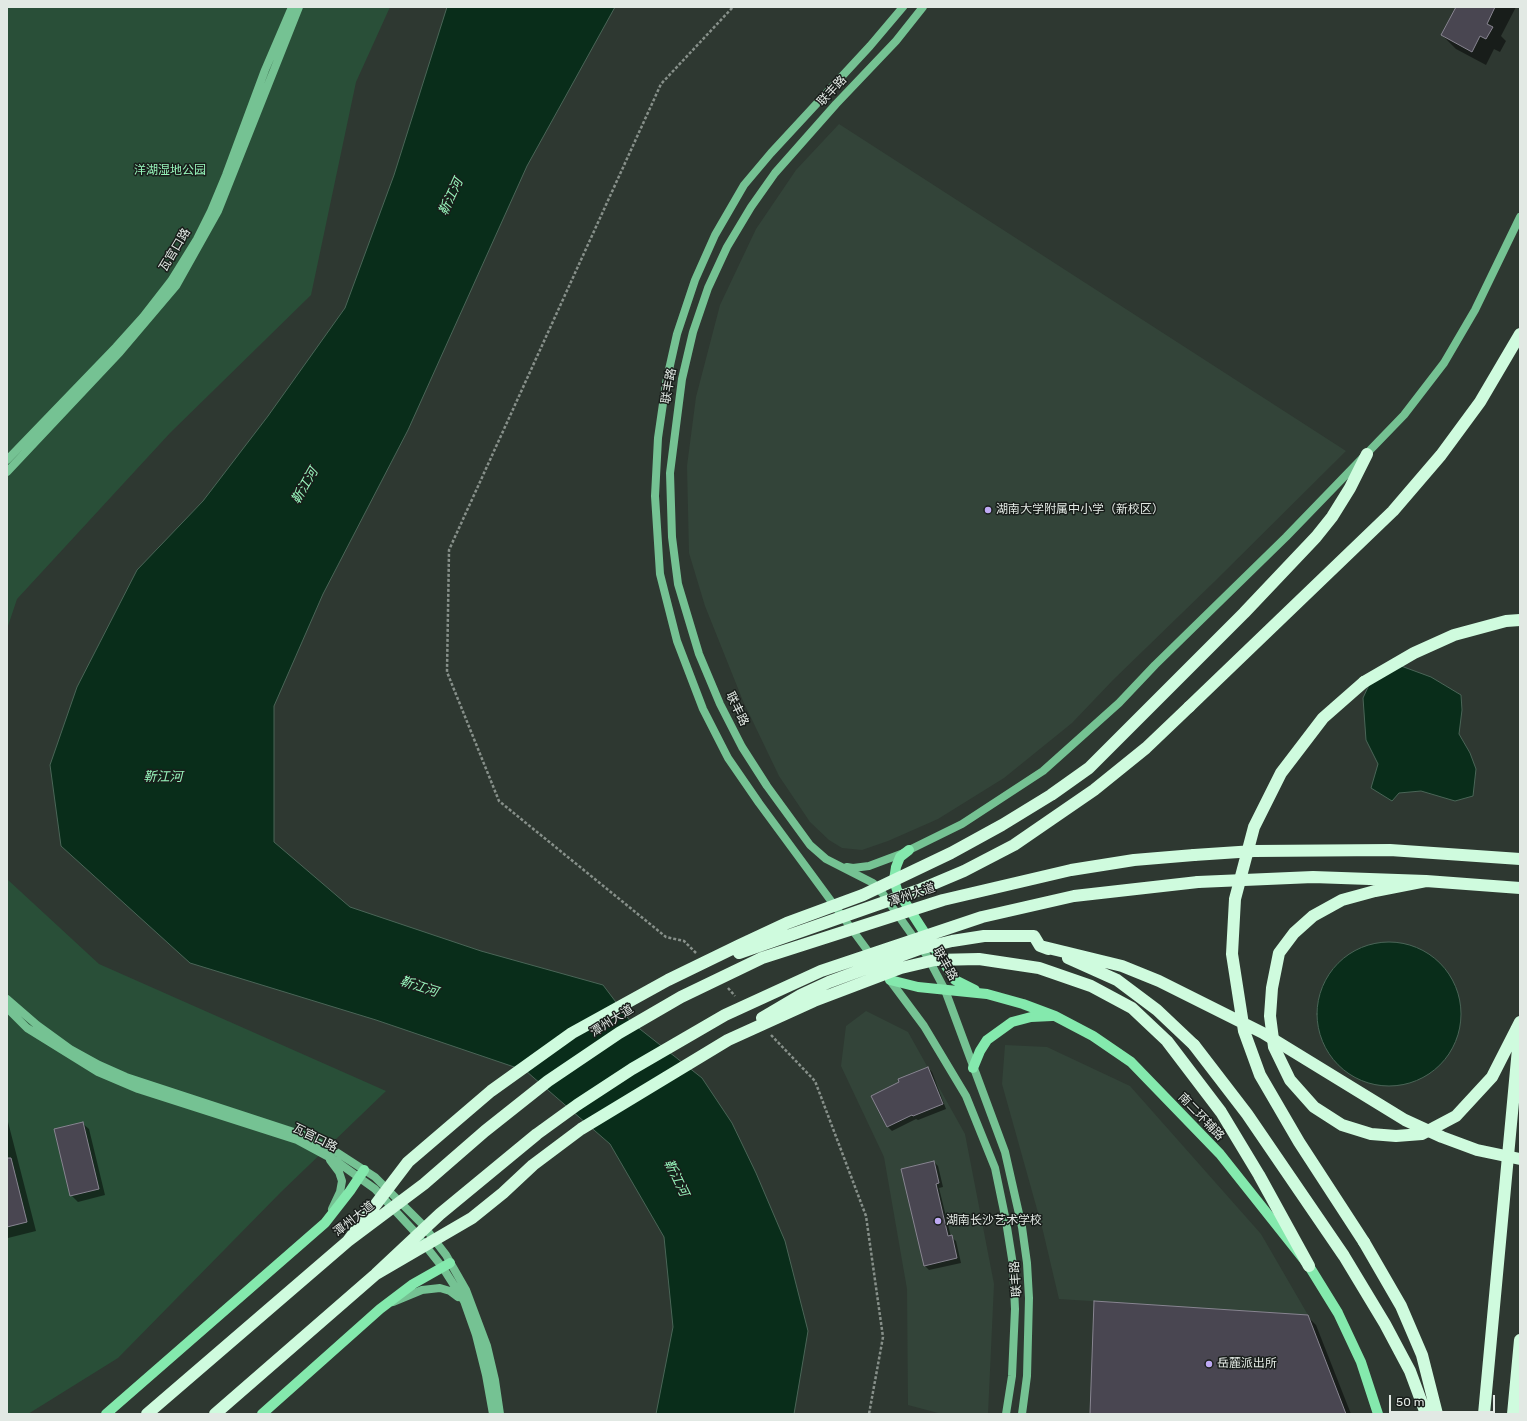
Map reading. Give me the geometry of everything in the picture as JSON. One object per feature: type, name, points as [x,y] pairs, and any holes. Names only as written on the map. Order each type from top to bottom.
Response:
[{"type":"highway","points":[[696,963],[809,930],[919,890],[1014,845],[1094,790],[1146,748],[1189,708],[1393,511],[1441,455],[1480,402],[1520,334]]},
{"type":"highway","points":[[348,1241],[408,1162],[491,1091],[572,1033],[696,963],[787,923],[863,895],[916,871],[1002,825],[1051,795],[1089,768],[1238,619],[1316,537],[1332,517],[1350,488],[1367,454]]},
{"type":"highway","points":[[1437,1414],[1422,1355],[1401,1306],[1364,1242],[1299,1142],[1260,1075],[1244,1031],[1232,954],[1235,899],[1254,827],[1281,773],[1323,718],[1364,682],[1414,653],[1454,635],[1520,620]]},
{"type":"highway","name":"潭州大道","points":[[147,1414],[348,1241],[424,1184],[485,1131],[542,1086],[590,1051],[681,997],[762,958],[943,900],[1004,884],[1072,870],[1134,860],[1254,851],[1390,850],[1520,859]]},
{"type":"highway","points":[[216,1414],[376,1274],[474,1185],[577,1105],[632,1069],[714,1022],[757,1000],[821,971],[982,917],[1074,896],[1198,882],[1313,877],[1426,881],[1520,888]]},
{"type":"highway","points":[[1426,881],[1375,891],[1342,900],[1313,916],[1294,933],[1279,953],[1272,988],[1270,1016],[1274,1047],[1290,1080],[1314,1107],[1342,1125],[1371,1134],[1396,1136],[1422,1134],[1456,1116],[1492,1077],[1520,1023]]},
{"type":"highway","points":[[376,1274],[472,1218],[533,1166],[581,1129],[801,995],[835,980],[919,949],[952,940],[984,936],[1034,936],[1040,946],[1117,980],[1157,1010],[1194,1045],[1247,1114],[1344,1256],[1385,1324],[1406,1364],[1426,1414]]},
{"type":"highway","points":[[1040,946],[1122,966],[1159,981],[1263,1034],[1405,1120],[1442,1137],[1477,1150],[1520,1159]]},
{"type":"highway","points":[[728,1040],[821,998],[901,968],[935,960],[979,959],[1039,968],[1091,986],[1132,1008],[1172,1047],[1221,1112],[1259,1175],[1309,1266]]},
{"type":"highway","points":[[1484,1414],[1520,1023]]},
{"type":"highway","points":[[1513,1414],[1520,1340]]},
{"type":"main road","name":"瓦官口路","points":[[7,460],[116,347],[171,281],[197,239],[211,211],[265,70],[292,7]]},
{"type":"main road","points":[[7,472],[120,352],[176,286],[218,211],[299,7]]},
{"type":"main road","name":"联丰路","points":[[903,7],[870,46],[798,122],[744,185],[715,235],[695,280],[677,334],[666,383],[658,438],[655,496],[660,574],[677,641],[703,709],[728,758],[759,803],[924,1026],[966,1096],[995,1168],[1010,1250],[1015,1309],[1012,1376],[1006,1414]]},
{"type":"main road","name":"联丰路","points":[[923,7],[896,41],[831,110],[775,173],[751,207],[727,247],[708,288],[693,332],[682,379],[670,473],[672,537],[678,584],[699,654],[720,704],[742,747],[775,798],[810,845],[826,859],[873,883],[883,894],[927,956],[945,990],[1005,1152],[1020,1219],[1027,1263],[1030,1298],[1027,1376],[1022,1414]]},
{"type":"main road","points":[[839,866],[853,868],[869,866],[910,850],[962,824],[1001,800],[1043,771],[1088,732],[1286,537],[1404,415],[1444,364],[1475,310],[1520,217]]},
{"type":"main road","points":[[910,850],[900,857],[896,867],[894,880],[897,890],[955,980],[969,988],[987,994]]},
{"type":"main road","name":"南二环辅路","points":[[890,980],[918,987],[987,994],[1023,1004],[1055,1016],[1093,1036],[1131,1062],[1220,1154],[1309,1266],[1338,1313],[1361,1362],[1378,1414]]},
{"type":"main road","points":[[7,999],[37,1025],[70,1049],[98,1065],[126,1077],[306,1136],[338,1153],[362,1173]]},
{"type":"main road","name":"瓦官口路","points":[[7,1008],[27,1028],[98,1072],[138,1088],[291,1138],[362,1173],[374,1189],[447,1265],[464,1302],[478,1342],[494,1414]]},
{"type":"main road","points":[[973,1068],[980,1051],[987,1040],[1012,1022],[1031,1017],[1055,1016]]},
{"type":"main road","points":[[325,1223],[340,1192],[342,1181],[339,1172],[327,1156]]},
{"type":"main road","name":"潭州大道","points":[[106,1414],[325,1223],[350,1192],[362,1173]]},
{"type":"main road","points":[[262,1414],[380,1309],[413,1284],[447,1265],[466,1290],[487,1346],[495,1380],[500,1414]]},
{"type":"main road","points":[[380,1309],[422,1290],[440,1288],[450,1291],[464,1302]]},
{"type":"path","points":[[696,963],[684,941],[666,937],[499,801],[447,672],[450,550],[661,84],[733,7]]},
{"type":"path","points":[[722,982],[738,1000]]},
{"type":"path","points":[[766,1029],[815,1081],[866,1216],[883,1337],[869,1414]]},
{"type":"shaded area","name":"湖南大学附属中小学（新校区）","points":[[839,124],[1346,451],[1113,680],[1072,723],[1004,778],[938,819],[888,841],[862,850],[842,848],[829,840],[810,822],[779,776],[743,701],[705,606],[689,553],[687,466],[696,397],[720,305],[756,229],[796,170]]},
{"type":"shaded area","name":"湖南长沙艺术学校","points":[[866,1011],[908,1032],[965,1134],[994,1284],[988,1414],[942,1414],[908,1405],[907,1289],[884,1157],[841,1066],[846,1026]]},
{"type":"shaded area","points":[[1005,1045],[1047,1047],[1130,1086],[1261,1234],[1308,1315],[1059,1299],[1042,1227],[1002,1084]]},
{"type":"green space","name":"洋湖湿地公园","points":[[7,7],[390,7],[356,82],[311,295],[170,433],[17,599],[7,629]]},
{"type":"green space","points":[[7,879],[99,964],[386,1091],[281,1192],[118,1358],[28,1414],[7,1414]]},
{"type":"water","name":"靳江河","points":[[447,7],[615,7],[527,166],[408,430],[323,594],[274,706],[274,842],[350,907],[481,951],[603,985],[631,1022],[702,1078],[732,1123],[756,1173],[785,1241],[808,1331],[794,1414],[656,1414],[673,1327],[664,1237],[610,1144],[526,1071],[376,1020],[190,963],[61,846],[50,765],[77,687],[137,570],[203,501],[268,416],[345,308],[394,175]]},
{"type":"water","points":[[1401,666],[1431,677],[1461,695],[1462,710],[1459,734],[1470,753],[1476,769],[1473,796],[1455,801],[1421,791],[1399,793],[1392,801],[1371,788],[1378,764],[1366,740],[1363,698],[1373,676]]},
{"type":"water","points":[[1382,942],[1396,942],[1423,950],[1435,958],[1445,968],[1456,986],[1460,1000],[1460,1028],[1456,1042],[1445,1060],[1435,1070],[1417,1081],[1396,1086],[1382,1086],[1355,1078],[1343,1070],[1333,1060],[1322,1042],[1317,1021],[1317,1007],[1325,980],[1333,968],[1343,958],[1361,947]]},
{"type":"building","points":[[1456,7],[1495,7],[1487,24],[1493,27],[1486,39],[1480,36],[1472,52],[1441,35]]},
{"type":"building","points":[[928,1067],[943,1104],[913,1116],[912,1115],[887,1127],[871,1096],[899,1082],[898,1079]]},
{"type":"building","points":[[83,1122],[99,1189],[70,1196],[54,1129]]},
{"type":"building","points":[[7,1158],[11,1158],[27,1222],[7,1227]]},
{"type":"building","points":[[934,1161],[939,1183],[936,1184],[948,1236],[952,1235],[957,1258],[924,1266],[901,1169]]},
{"type":"building","name":"岳麓派出所","points":[[1094,1301],[1308,1315],[1346,1414],[1090,1414]]},
{"type":"place","name":"湖南大学附属中小学（新校区）","points":[[988,510]]},
{"type":"place","name":"湖南长沙艺术学校","points":[[938,1221]]},
{"type":"place","name":"岳麓派出所","points":[[1209,1364]]}]
